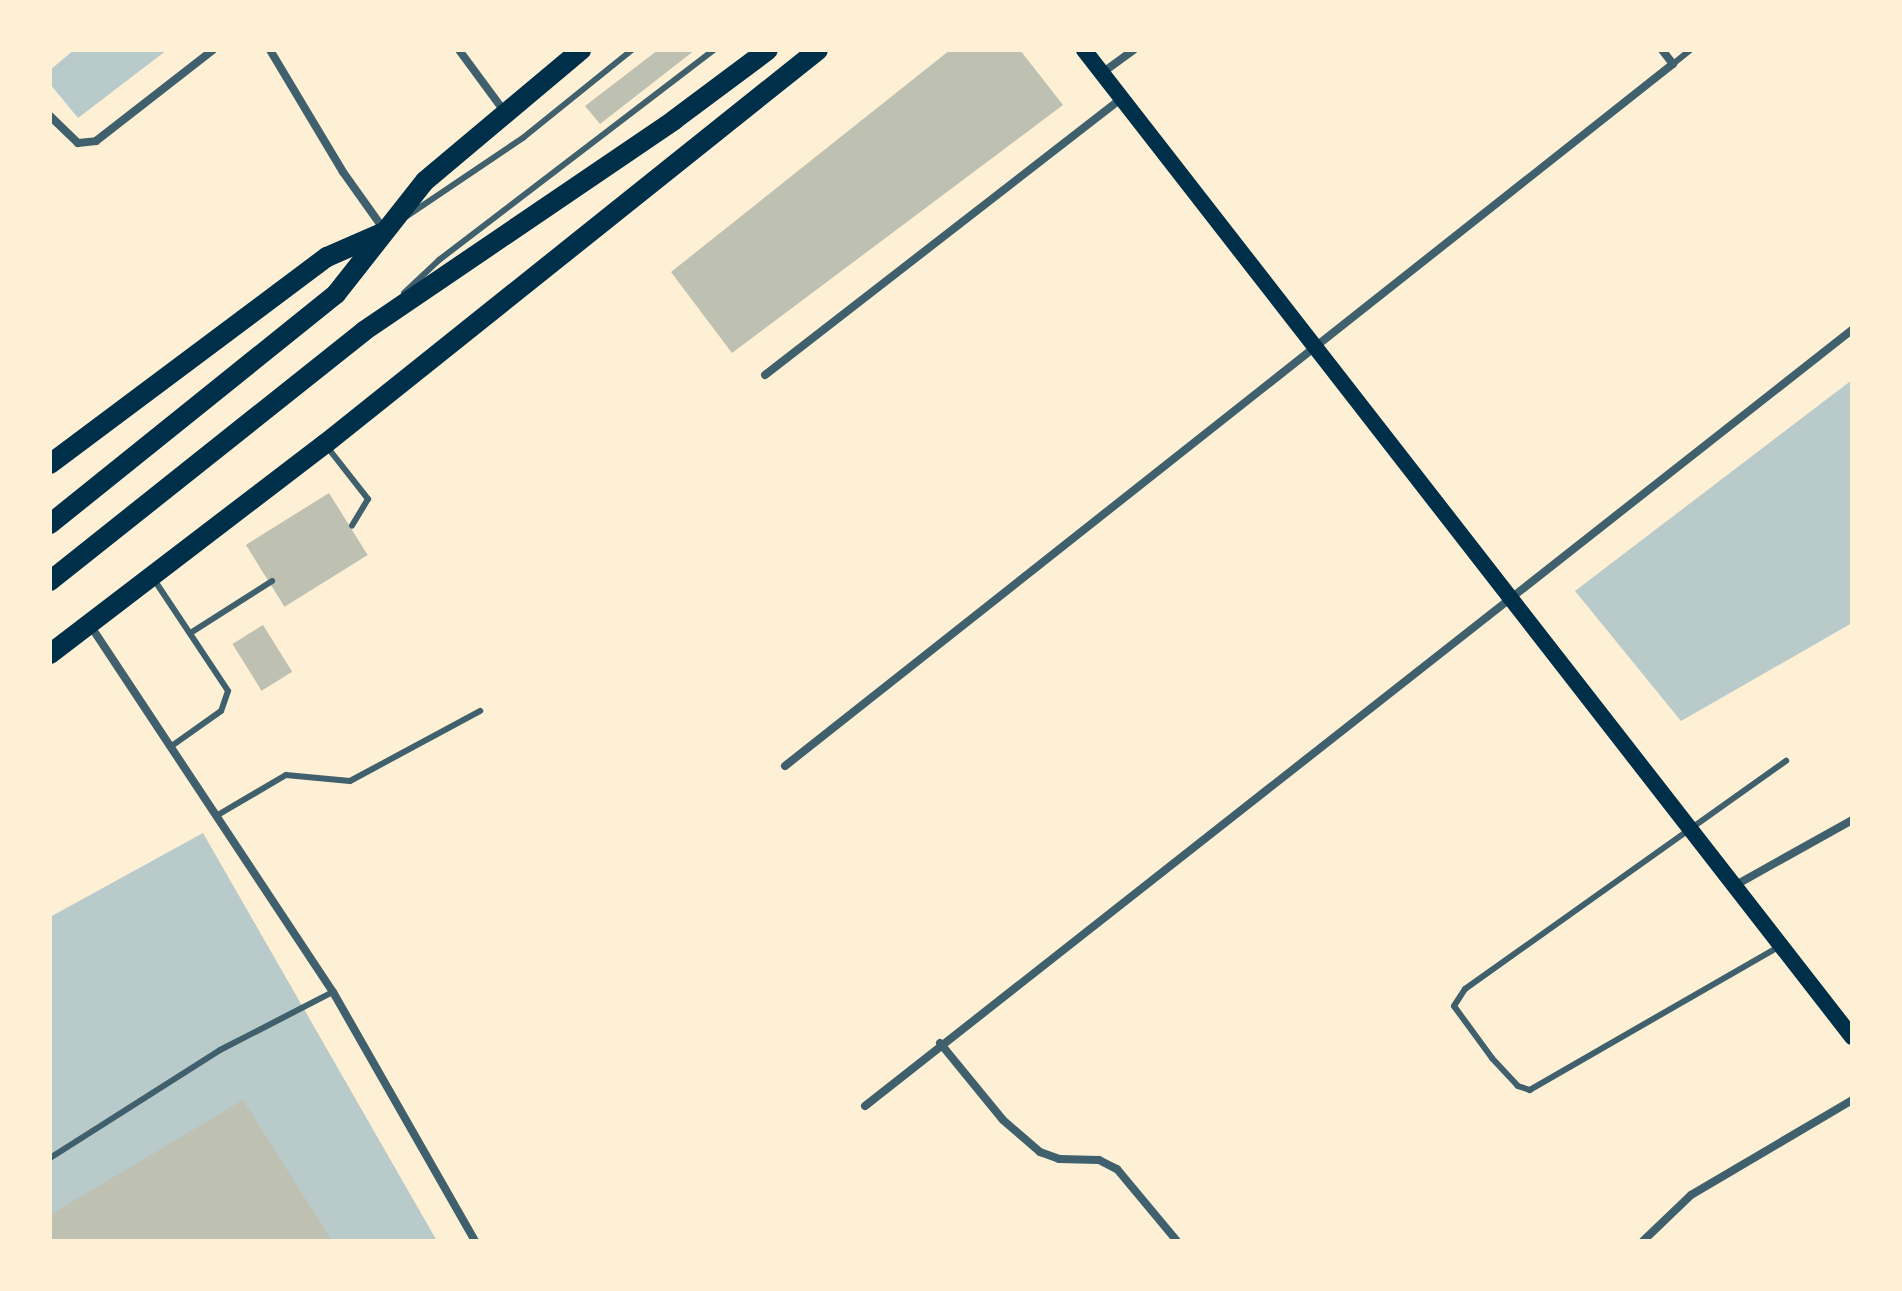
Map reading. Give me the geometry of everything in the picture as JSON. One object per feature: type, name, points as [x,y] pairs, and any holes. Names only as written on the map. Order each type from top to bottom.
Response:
[{"type":"main road","points":[[50,524],[336,294],[425,181],[504,111],[581,50]]},
{"type":"main road","points":[[50,581],[364,331],[674,120],[768,50]]},
{"type":"main road","points":[[50,654],[325,444],[818,50]]},
{"type":"main road","points":[[1084,50],[1852,1037]]},
{"type":"main road","points":[[50,464],[327,257],[385,231]]},
{"type":"street","points":[[50,116],[78,143],[96,141],[213,50]]},
{"type":"street","points":[[270,50],[343,172],[385,231]]},
{"type":"street","points":[[459,50],[504,111]]},
{"type":"street","points":[[1102,73],[1134,50]]},
{"type":"street","points":[[785,766],[1313,345],[1673,64],[1662,50]]},
{"type":"street","points":[[765,375],[1122,98]]},
{"type":"street","points":[[865,1106],[940,1043],[1852,330]]},
{"type":"street","points":[[90,624],[173,745],[216,816],[333,992],[475,1241]]},
{"type":"street","points":[[1733,887],[1852,820]]},
{"type":"street","points":[[940,1043],[1003,1120],[1040,1152],[1059,1159],[1099,1160],[1117,1169],[1177,1241]]},
{"type":"street","points":[[1643,1241],[1691,1195],[1852,1100]]},
{"type":"lane","points":[[385,231],[524,137],[632,50]]},
{"type":"lane","points":[[364,331],[439,260],[714,50]]},
{"type":"lane","points":[[1673,64],[1690,50]]},
{"type":"lane","points":[[325,444],[368,499],[352,526]]},
{"type":"lane","points":[[151,576],[192,632],[228,691],[221,711],[173,745]]},
{"type":"lane","points":[[192,632],[272,581]]},
{"type":"lane","points":[[216,816],[286,775],[350,781],[480,711]]},
{"type":"lane","points":[[1780,946],[1530,1090],[1518,1086],[1465,1025],[1454,1006],[1465,989],[1786,761]]},
{"type":"lane","points":[[50,1158],[220,1050],[333,992]]},
{"type":"shaded area","points":[[74,50],[167,50],[78,118],[50,84],[50,70]]},
{"type":"shaded area","points":[[1852,380],[1852,623],[1681,721],[1575,591]]},
{"type":"shaded area","points":[[203,833],[437,1241],[50,1241],[50,917]]},
{"type":"building","points":[[658,50],[695,50],[600,124],[585,106]]},
{"type":"building","points":[[950,50],[1020,50],[1063,105],[732,353],[671,272]]},
{"type":"building","points":[[329,493],[368,555],[285,607],[246,545]]},
{"type":"building","points":[[263,625],[292,672],[262,691],[232,644]]},
{"type":"building","points":[[243,1100],[332,1241],[50,1241],[50,1215]]}]
